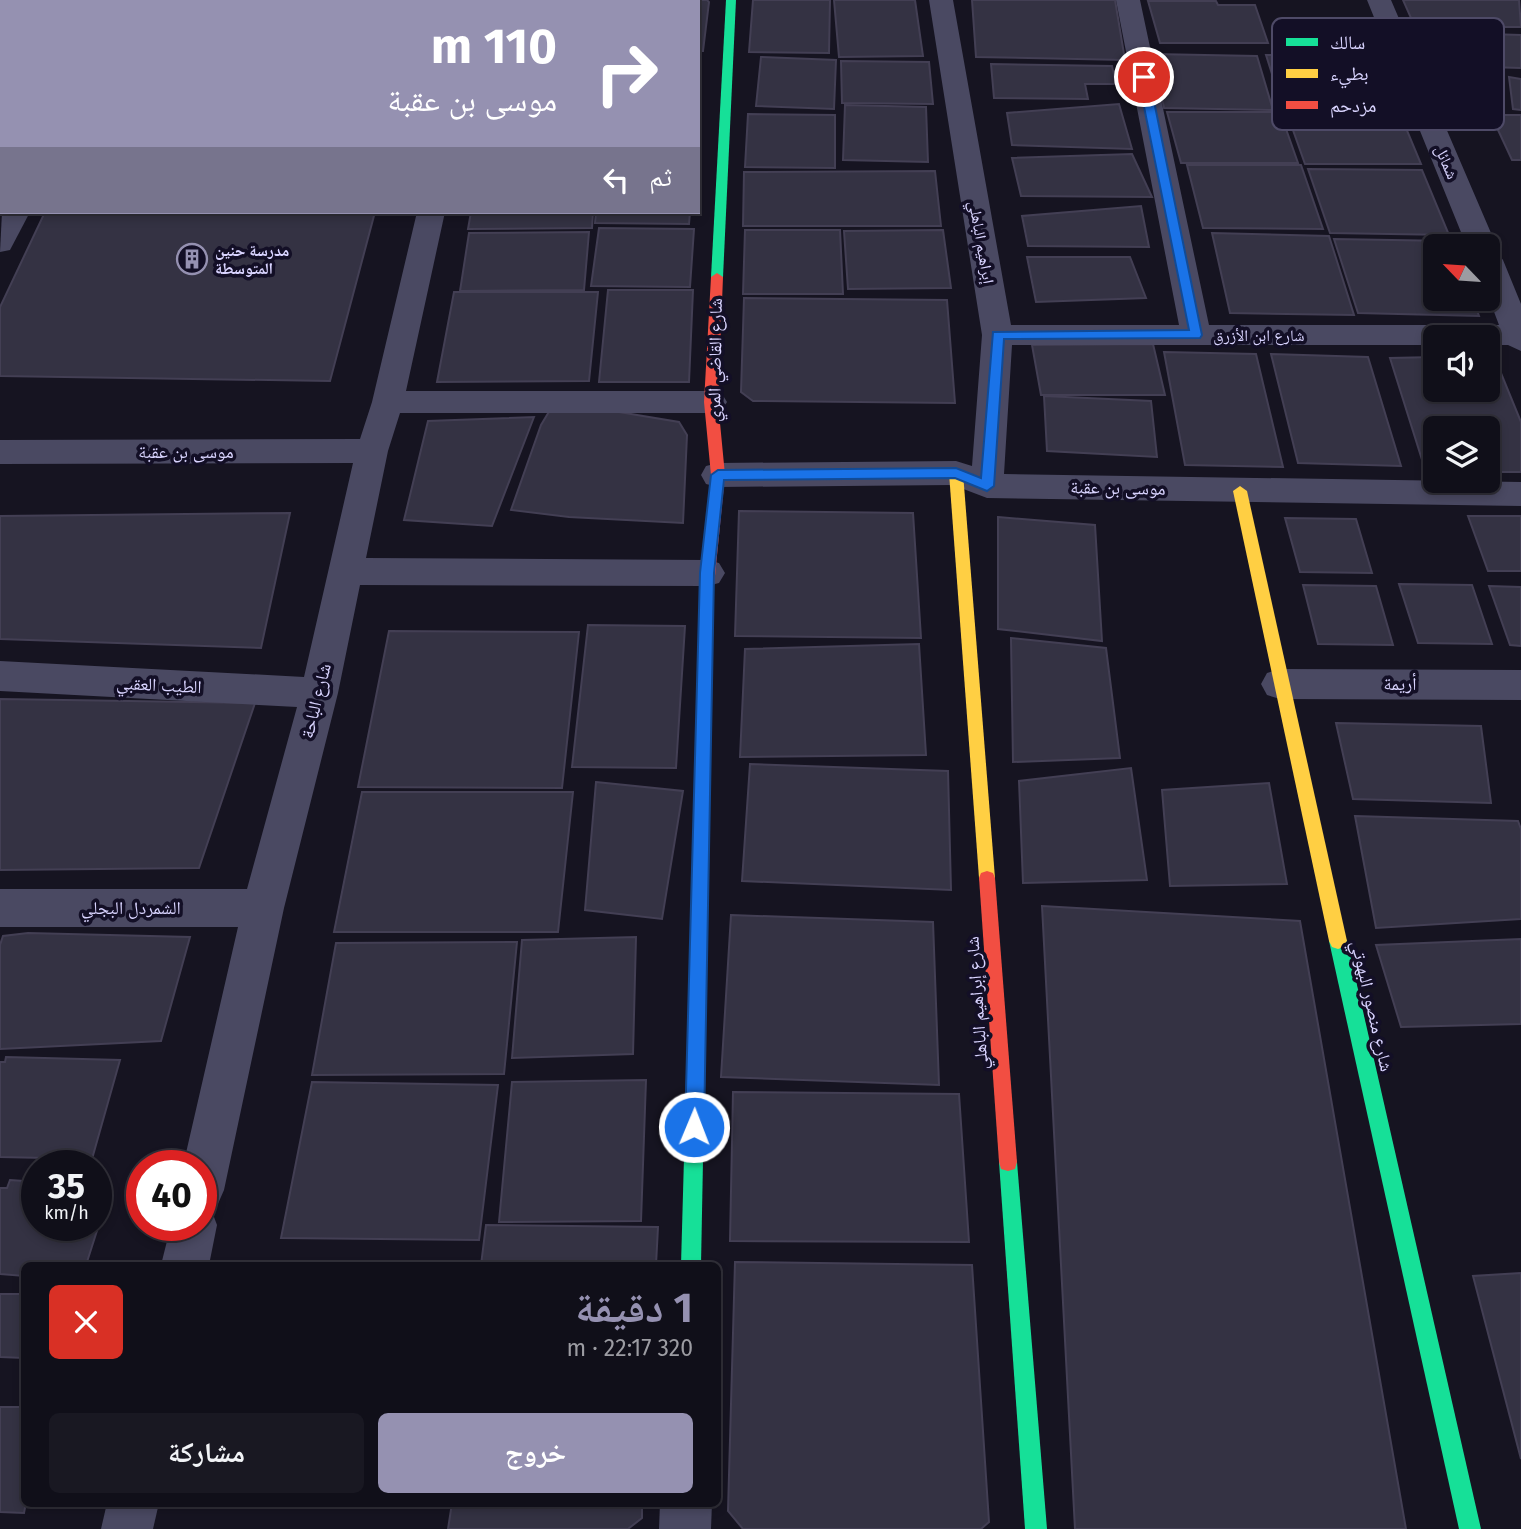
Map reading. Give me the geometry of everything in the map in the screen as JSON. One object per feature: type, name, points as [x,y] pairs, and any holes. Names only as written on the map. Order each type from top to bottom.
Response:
[{"type":"street","name":"شارع القاضي المري","points":[[691,1262],[707,573],[718,475],[711,402],[731,0]]},
{"type":"street","name":"إبراهيم الباهلي","points":[[941,0],[998,335],[987,486]]},
{"type":"street","points":[[1128,0],[1196,335]]},
{"type":"street","name":"شمائل","points":[[1379,0],[1387,18]]},
{"type":"street","name":"شمائل","points":[[1433,130],[1477,234]]},
{"type":"street","points":[[0,243],[15,214]]},
{"type":"street","name":"شارع الباحة","points":[[210,1150],[263,908],[319,694],[372,452],[388,402],[431,214]]},
{"type":"street","points":[[1500,289],[1520,337]]},
{"type":"street","name":"شارع ابن الأزرق","points":[[998,335],[1520,337]]},
{"type":"street","points":[[388,402],[711,402]]},
{"type":"street","name":"موسى بن عقبة","points":[[0,452],[372,452]]},
{"type":"street","name":"موسى بن عقبة","points":[[718,475],[956,473],[987,486],[1521,494]]},
{"type":"street","name":"شارع إبراهيم الباهلي","points":[[956,473],[1036,1529]]},
{"type":"street","name":"شارع منصور البهوتي","points":[[1240,491],[1280,684],[1470,1529]]},
{"type":"street","points":[[346,571],[707,573]]},
{"type":"street","name":"الطيب العقبي","points":[[0,676],[319,694]]},
{"type":"street","name":"أريمة","points":[[1280,684],[1521,685]]},
{"type":"street","name":"الشمردل البجلي","points":[[0,908],[263,908]]},
{"type":"street","points":[[186,1262],[190,1241]]},
{"type":"street","points":[[127,1529],[132,1507]]},
{"type":"street","points":[[685,1529],[686,1507]]},
{"type":"building","points":[[700,0],[707,0],[709,2],[703,51],[700,51]]},
{"type":"building","points":[[753,0],[830,0],[829,53],[749,52]]},
{"type":"building","points":[[834,0],[915,0],[923,56],[839,57]]},
{"type":"building","points":[[972,0],[1115,0],[1125,60],[976,57]]},
{"type":"building","points":[[1403,0],[1519,0],[1521,27],[1504,27],[1504,18],[1411,18]]},
{"type":"building","points":[[1148,1],[1216,1],[1218,5],[1255,5],[1268,43],[1160,43]]},
{"type":"building","points":[[1504,34],[1521,35],[1521,68],[1504,67]]},
{"type":"building","points":[[1153,54],[1257,56],[1272,110],[1164,108]]},
{"type":"building","points":[[1266,55],[1272,55],[1272,74]]},
{"type":"building","points":[[761,57],[836,60],[834,109],[756,106]]},
{"type":"building","points":[[841,61],[929,62],[933,104],[842,103]]},
{"type":"building","points":[[991,64],[1112,66],[1116,84],[1085,84],[1088,99],[994,98]]},
{"type":"building","points":[[1509,77],[1521,79],[1521,110],[1513,109]]},
{"type":"building","points":[[1119,104],[1132,149],[1012,145],[1007,113]]},
{"type":"building","points":[[845,105],[926,107],[928,162],[843,160]]},
{"type":"building","points":[[1167,112],[1272,112],[1272,130],[1286,130],[1298,163],[1181,163]]},
{"type":"building","points":[[748,114],[835,115],[835,168],[745,167]]},
{"type":"building","points":[[1504,115],[1521,115],[1521,160],[1512,160],[1498,130],[1504,130]]},
{"type":"building","points":[[1293,130],[1407,130],[1421,164],[1305,164]]},
{"type":"building","points":[[1132,154],[1152,197],[1021,196],[1012,158]]},
{"type":"building","points":[[1187,165],[1301,165],[1323,229],[1203,228]]},
{"type":"building","points":[[1308,169],[1422,170],[1449,234],[1423,235],[1330,233]]},
{"type":"building","points":[[935,171],[941,226],[743,226],[744,172]]},
{"type":"building","points":[[1141,206],[1149,247],[1028,246],[1022,216]]},
{"type":"building","name":"مدرسة حنين المتوسطة","points":[[44,214],[374,214],[330,381],[0,376],[0,307]]},
{"type":"building","points":[[471,214],[593,214],[592,228],[468,229]]},
{"type":"building","points":[[596,214],[690,214],[689,224],[595,223]]},
{"type":"building","points":[[599,228],[694,229],[690,287],[591,286]]},
{"type":"building","points":[[745,230],[840,230],[843,294],[743,294]]},
{"type":"building","points":[[943,230],[951,288],[848,289],[844,231]]},
{"type":"building","points":[[589,232],[584,290],[460,291],[469,233]]},
{"type":"building","points":[[1212,233],[1329,236],[1354,315],[1230,313]]},
{"type":"building","points":[[1334,239],[1423,241],[1423,312],[1478,312],[1479,316],[1358,313]]},
{"type":"building","points":[[1027,257],[1130,257],[1146,298],[1036,302]]},
{"type":"building","points":[[608,290],[693,290],[689,382],[599,382]]},
{"type":"building","points":[[454,292],[598,292],[589,381],[437,382]]},
{"type":"building","points":[[744,298],[947,300],[955,403],[753,401],[741,392]]},
{"type":"building","points":[[1153,344],[1165,395],[1041,395],[1032,345]]},
{"type":"building","points":[[1164,352],[1256,354],[1283,467],[1185,465]]},
{"type":"building","points":[[1271,354],[1368,357],[1401,466],[1298,463]]},
{"type":"building","points":[[1423,357],[1423,402],[1500,402],[1500,371],[1521,422],[1521,472],[1500,472],[1500,416],[1423,416],[1423,463],[1390,358]]},
{"type":"building","points":[[1044,396],[1151,401],[1157,457],[1047,451]]},
{"type":"building","points":[[550,410],[619,412],[679,422],[687,435],[683,523],[569,517],[511,510],[541,425]]},
{"type":"building","points":[[534,417],[492,526],[404,520],[428,421]]},
{"type":"building","points":[[739,511],[913,513],[921,638],[735,636]]},
{"type":"building","points":[[290,513],[261,648],[0,639],[0,516]]},
{"type":"building","points":[[1468,516],[1521,516],[1521,571],[1488,571]]},
{"type":"building","points":[[998,517],[1095,525],[1102,641],[998,629]]},
{"type":"building","points":[[1285,518],[1356,519],[1372,573],[1300,572]]},
{"type":"building","points":[[1399,584],[1472,585],[1492,644],[1418,643]]},
{"type":"building","points":[[1303,585],[1376,586],[1393,645],[1318,644]]},
{"type":"building","points":[[1489,586],[1521,587],[1521,646],[1510,645]]},
{"type":"building","points":[[588,625],[685,626],[676,768],[572,767]]},
{"type":"building","points":[[389,631],[579,632],[562,788],[358,787]]},
{"type":"building","points":[[1011,638],[1106,648],[1120,758],[1013,762]]},
{"type":"building","points":[[919,644],[926,755],[740,757],[745,649]]},
{"type":"building","points":[[0,699],[255,703],[199,868],[0,870]]},
{"type":"building","points":[[1336,723],[1481,726],[1491,803],[1353,799]]},
{"type":"building","points":[[750,764],[948,771],[951,890],[742,881]]},
{"type":"building","points":[[1131,768],[1147,880],[1023,883],[1019,781]]},
{"type":"building","points":[[596,782],[683,791],[662,919],[585,910]]},
{"type":"building","points":[[1269,783],[1287,884],[1170,886],[1162,790]]},
{"type":"building","points":[[362,792],[573,792],[558,932],[334,932]]},
{"type":"building","points":[[1355,816],[1518,821],[1521,829],[1521,919],[1376,928]]},
{"type":"building","points":[[1042,906],[1300,921],[1406,1529],[1075,1529]]},
{"type":"building","points":[[731,915],[933,922],[939,1085],[721,1077]]},
{"type":"building","points":[[28,933],[190,937],[161,1041],[0,1049],[0,945],[3,936]]},
{"type":"building","points":[[636,937],[633,1054],[512,1058],[522,940]]},
{"type":"building","points":[[1521,939],[1521,1024],[1401,1027],[1376,945]]},
{"type":"building","points":[[517,942],[504,1074],[312,1075],[336,943]]},
{"type":"building","points":[[6,1057],[120,1060],[95,1150],[21,1150],[21,1157],[0,1157],[0,1062],[5,1062]]},
{"type":"building","points":[[646,1080],[641,1221],[499,1222],[512,1082]]},
{"type":"building","points":[[312,1082],[498,1085],[479,1240],[281,1238]]},
{"type":"building","points":[[733,1092],[959,1094],[969,1242],[730,1241]]},
{"type":"building","points":[[10,1180],[21,1181],[21,1241],[94,1241],[87,1262],[21,1262],[21,1276],[0,1274],[0,1188],[7,1188]]},
{"type":"building","points":[[486,1225],[658,1227],[656,1262],[481,1262]]},
{"type":"building","points":[[735,1262],[972,1265],[989,1522],[981,1529],[743,1529],[728,1511]]},
{"type":"building","points":[[1521,1273],[1521,1459],[1473,1276]]},
{"type":"building","points":[[0,1294],[21,1294],[21,1358],[0,1357]]},
{"type":"building","points":[[0,1407],[21,1407],[21,1507],[25,1507],[24,1513],[0,1512]]},
{"type":"building","points":[[451,1507],[642,1507],[642,1518],[628,1529],[448,1529]]},
{"type":"traffic: fast","points":[[717,277],[731,0]]},
{"type":"traffic: fast","points":[[691,1262],[707,586]]},
{"type":"traffic: fast","points":[[1338,941],[1470,1529]]},
{"type":"traffic: fast","points":[[1008,1162],[1036,1529]]},
{"type":"traffic: slow","points":[[956,473],[987,878]]},
{"type":"traffic: slow","points":[[1240,491],[1338,941]]},
{"type":"traffic: jam","points":[[707,586],[718,475],[711,402],[717,277]]},
{"type":"traffic: jam","points":[[987,878],[1008,1162]]},
{"type":"place","name":"مدرسة حنين المتوسطة","points":[[192,259]]},
{"type":"route","points":[[694,1127],[707,573],[718,475],[956,473],[987,486],[998,335],[1196,335],[1144,77]]}]
